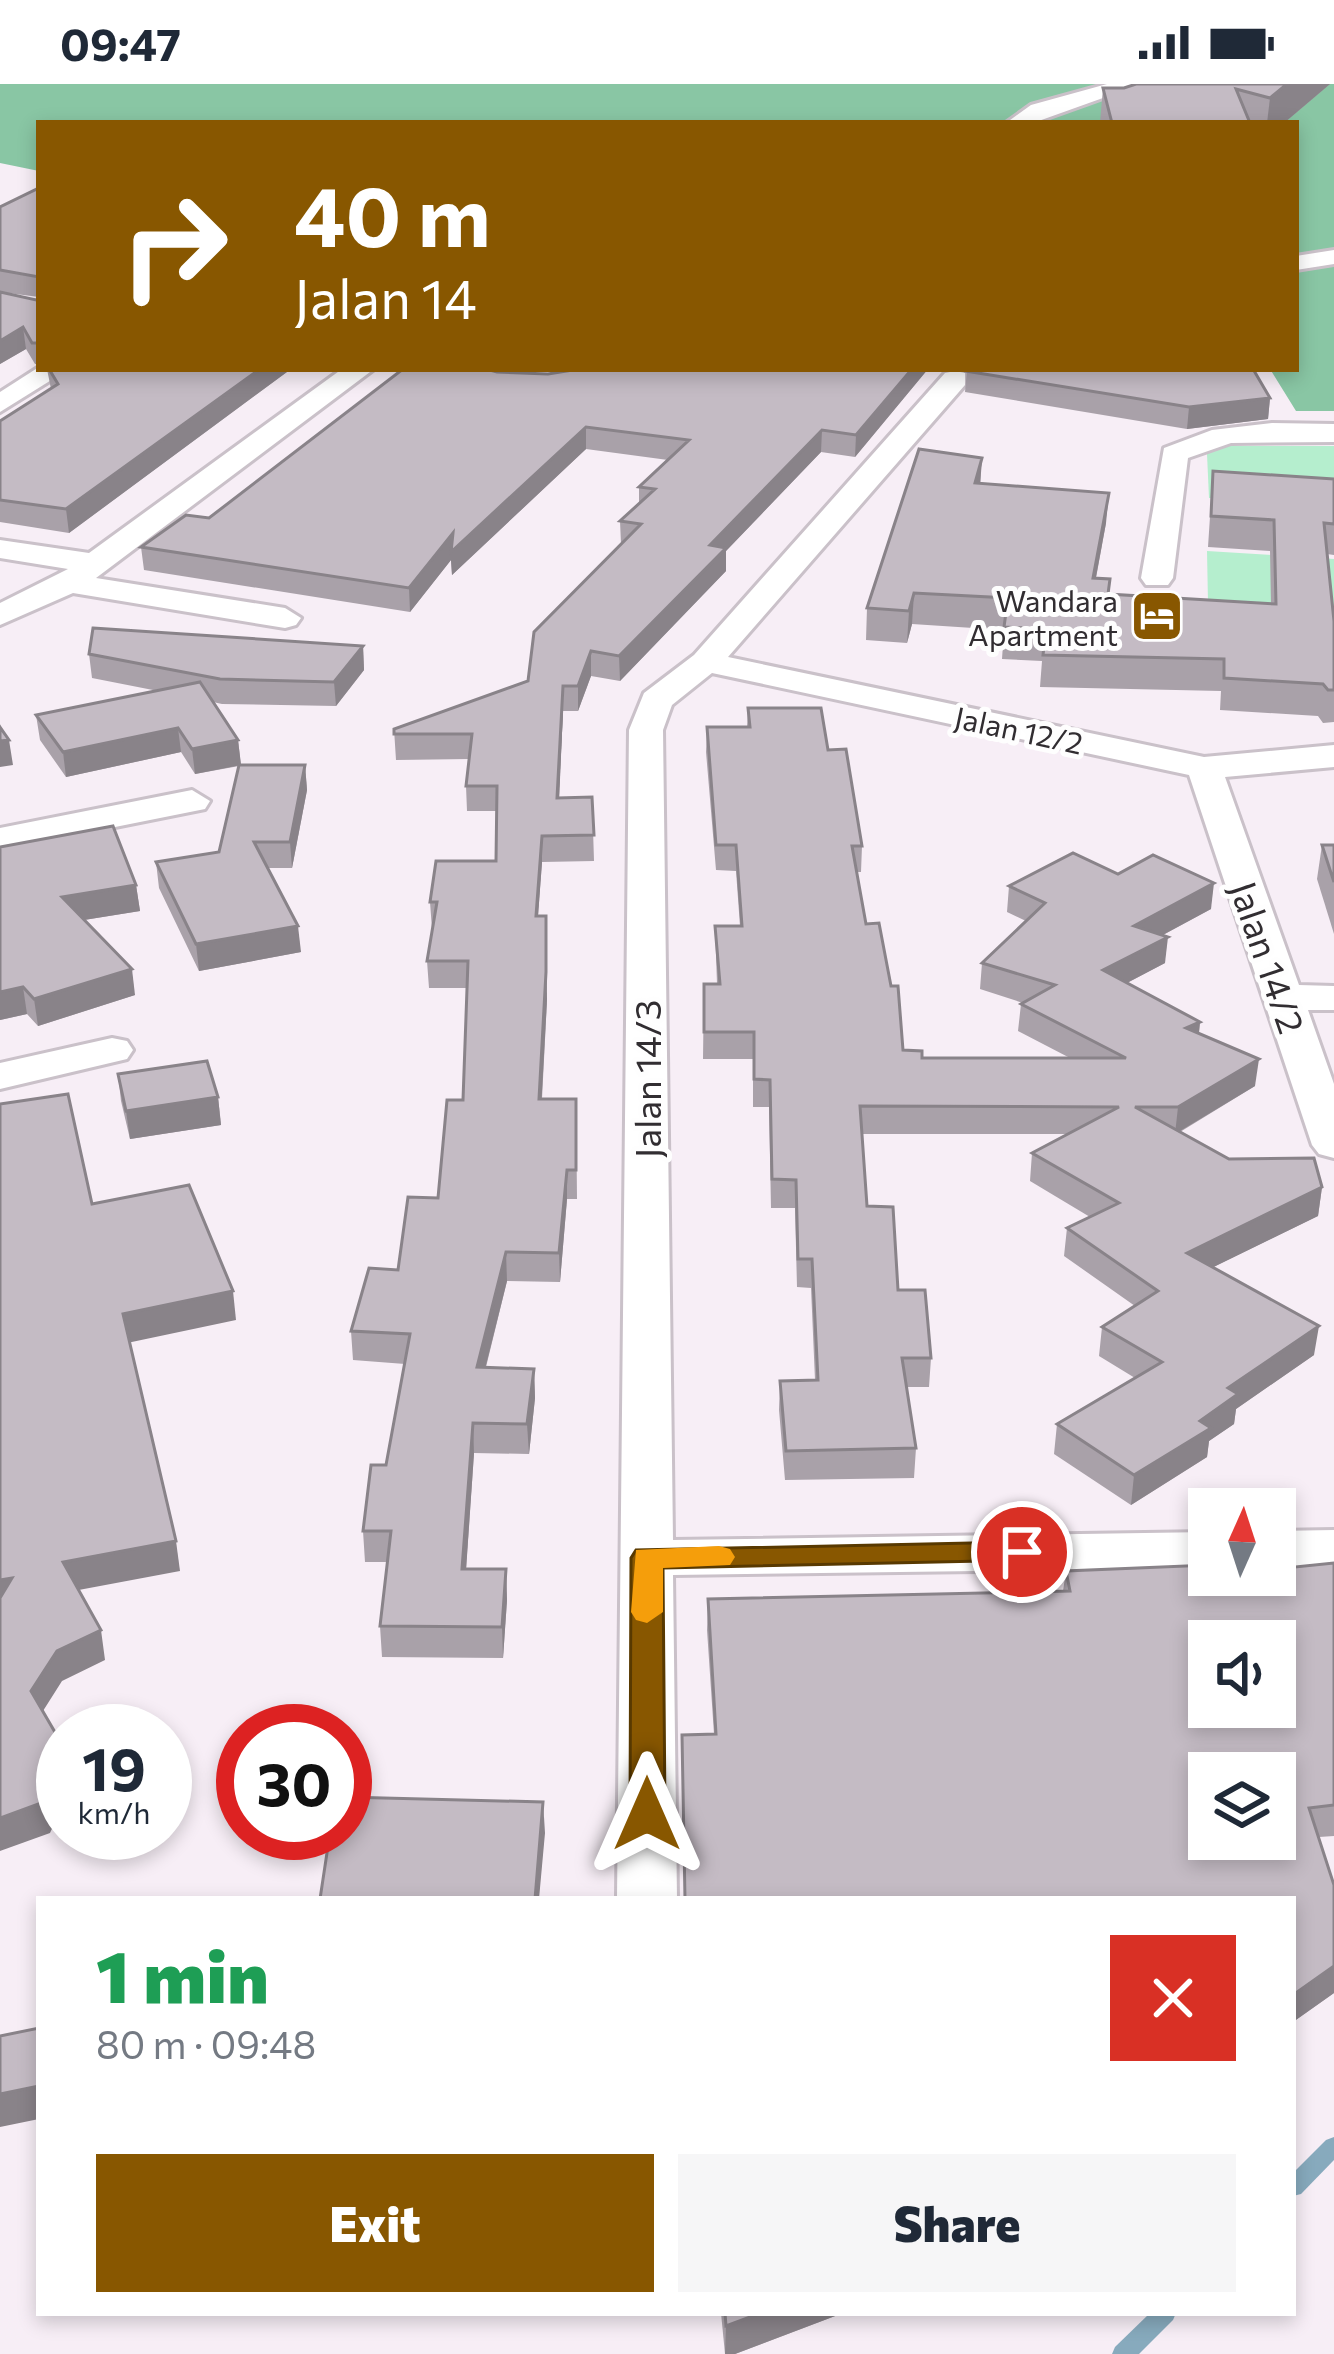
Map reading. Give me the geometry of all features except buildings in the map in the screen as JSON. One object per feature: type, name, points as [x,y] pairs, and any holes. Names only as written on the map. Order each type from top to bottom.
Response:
[{"type":"street","points":[[1022,120],[1040,110],[1130,84]]},
{"type":"street","points":[[1299,262],[1334,257]]},
{"type":"street","points":[[0,404],[50,372]]},
{"type":"street","points":[[0,615],[80,573],[356,372]]},
{"type":"street","name":"Jalan 14/3","points":[[647,1896],[646,730],[656,700],[706,662],[955,380]]},
{"type":"street","points":[[1157,578],[1174,454],[1196,441],[1248,432],[1334,434]]},
{"type":"street","points":[[0,549],[80,573],[285,618]]},
{"type":"street","name":"Jalan 12/2","points":[[706,662],[1204,768],[1334,756]]},
{"type":"street","name":"Jalan 14/2","points":[[1204,768],[1334,1145]]},
{"type":"street","points":[[0,839],[192,801]]},
{"type":"street","points":[[1283,998],[1334,998]]},
{"type":"street","points":[[0,1076],[112,1050]]},
{"type":"street","points":[[1296,1549],[1334,1548]]},
{"type":"street","points":[[647,1558],[1188,1550]]},
{"type":"green space","points":[[0,84],[1334,84],[1334,411],[1296,411],[1272,372],[1299,372],[1299,120],[36,120],[36,170],[0,163]]},
{"type":"green space","points":[[1221,446],[1334,446],[1334,506],[1209,498],[1207,454]]},
{"type":"green space","points":[[1207,551],[1334,559],[1334,611],[1208,603]]},
{"type":"waterway","points":[[1296,2184],[1334,2146]]},
{"type":"waterway","points":[[1123,2354],[1162,2316]]},
{"type":"slow traffic","points":[[647,1612],[647,1558],[719,1557]]},
{"type":"place","name":"Wandara Apartment","points":[[1157,616]]},
{"type":"route","points":[[647,1814],[647,1558],[1022,1552]]}]
